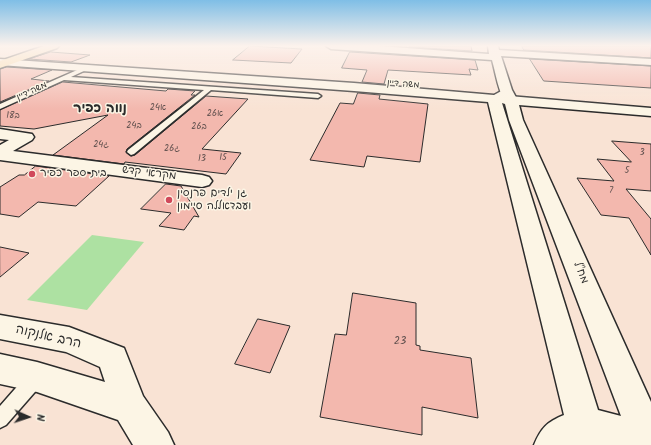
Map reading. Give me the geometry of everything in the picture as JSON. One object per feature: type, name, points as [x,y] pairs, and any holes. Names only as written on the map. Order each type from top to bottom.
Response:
[{"type":"street","name":"משה דיין","points":[[69,67],[504,98],[651,103]]},
{"type":"street","name":"משה דיין","points":[[103,67],[504,98],[651,112]]},
{"type":"street","points":[[497,67],[585,427]]},
{"type":"street","name":"מח\"ל","points":[[504,98],[516,120],[651,445]]},
{"type":"street","name":"מקראי קדש","points":[[0,134],[26,137],[0,153]]},
{"type":"street","name":"מקראי קדש","points":[[0,153],[202,181]]},
{"type":"street","name":"הרב אלנקוה","points":[[0,327],[69,340],[113,358],[130,407],[155,445]]},
{"type":"street","points":[[0,369],[37,378],[130,407]]},
{"type":"street","points":[[553,445],[557,439],[569,431],[585,427],[605,428],[629,436],[646,445]]},
{"type":"lane","name":"משה דיין","points":[[0,107],[84,69]]},
{"type":"lane","name":"משה דיין","points":[[63,78],[318,96]]},
{"type":"lane","points":[[131,152],[210,88]]},
{"type":"lane","points":[[0,419],[37,378]]},
{"type":"green space","points":[[92,235],[144,242],[87,310],[27,300]]},
{"type":"building","points":[[7,67],[52,70],[31,79],[49,81],[0,102],[0,69]]},
{"type":"building","points":[[343,67],[477,67],[478,70],[469,69],[471,75],[388,70],[384,84],[362,82],[367,70],[342,68]]},
{"type":"building","points":[[535,67],[651,67],[651,88],[544,81]]},
{"type":"building","points":[[63,82],[166,91],[168,89],[195,91],[191,95],[195,95],[127,149],[126,152],[131,156],[135,155],[206,96],[248,99],[202,149],[241,153],[226,174],[125,162],[124,164],[53,155],[108,115],[34,129],[0,126],[0,110]]},
{"type":"building","points":[[358,93],[380,95],[379,99],[428,104],[420,162],[367,156],[364,167],[310,160],[340,103],[353,104]]},
{"type":"building","points":[[612,141],[651,144],[651,191],[626,189],[651,219],[651,255],[629,218],[601,215],[577,178],[614,181],[597,159],[631,162]]},
{"type":"building","points":[[36,166],[109,176],[76,206],[38,202],[19,217],[0,214],[0,187],[19,175],[24,175]]},
{"type":"building","points":[[166,184],[181,186],[199,217],[194,216],[184,230],[159,226],[171,213],[141,209]]},
{"type":"building","points":[[0,247],[29,253],[0,277]]},
{"type":"building","points":[[353,293],[416,303],[416,345],[420,346],[420,350],[471,358],[478,418],[422,407],[422,435],[320,417],[335,334],[346,335]]},
{"type":"building","points":[[258,319],[290,326],[270,373],[235,364]]},
{"type":"place","name":"בית ספר כפיר","points":[[32,174]]},
{"type":"place","name":"גן ילדים פרנסין ועבדאללה סיימון","points":[[169,200]]},
{"type":"district","name":"נווה כפיר","points":[[100,110]]}]
